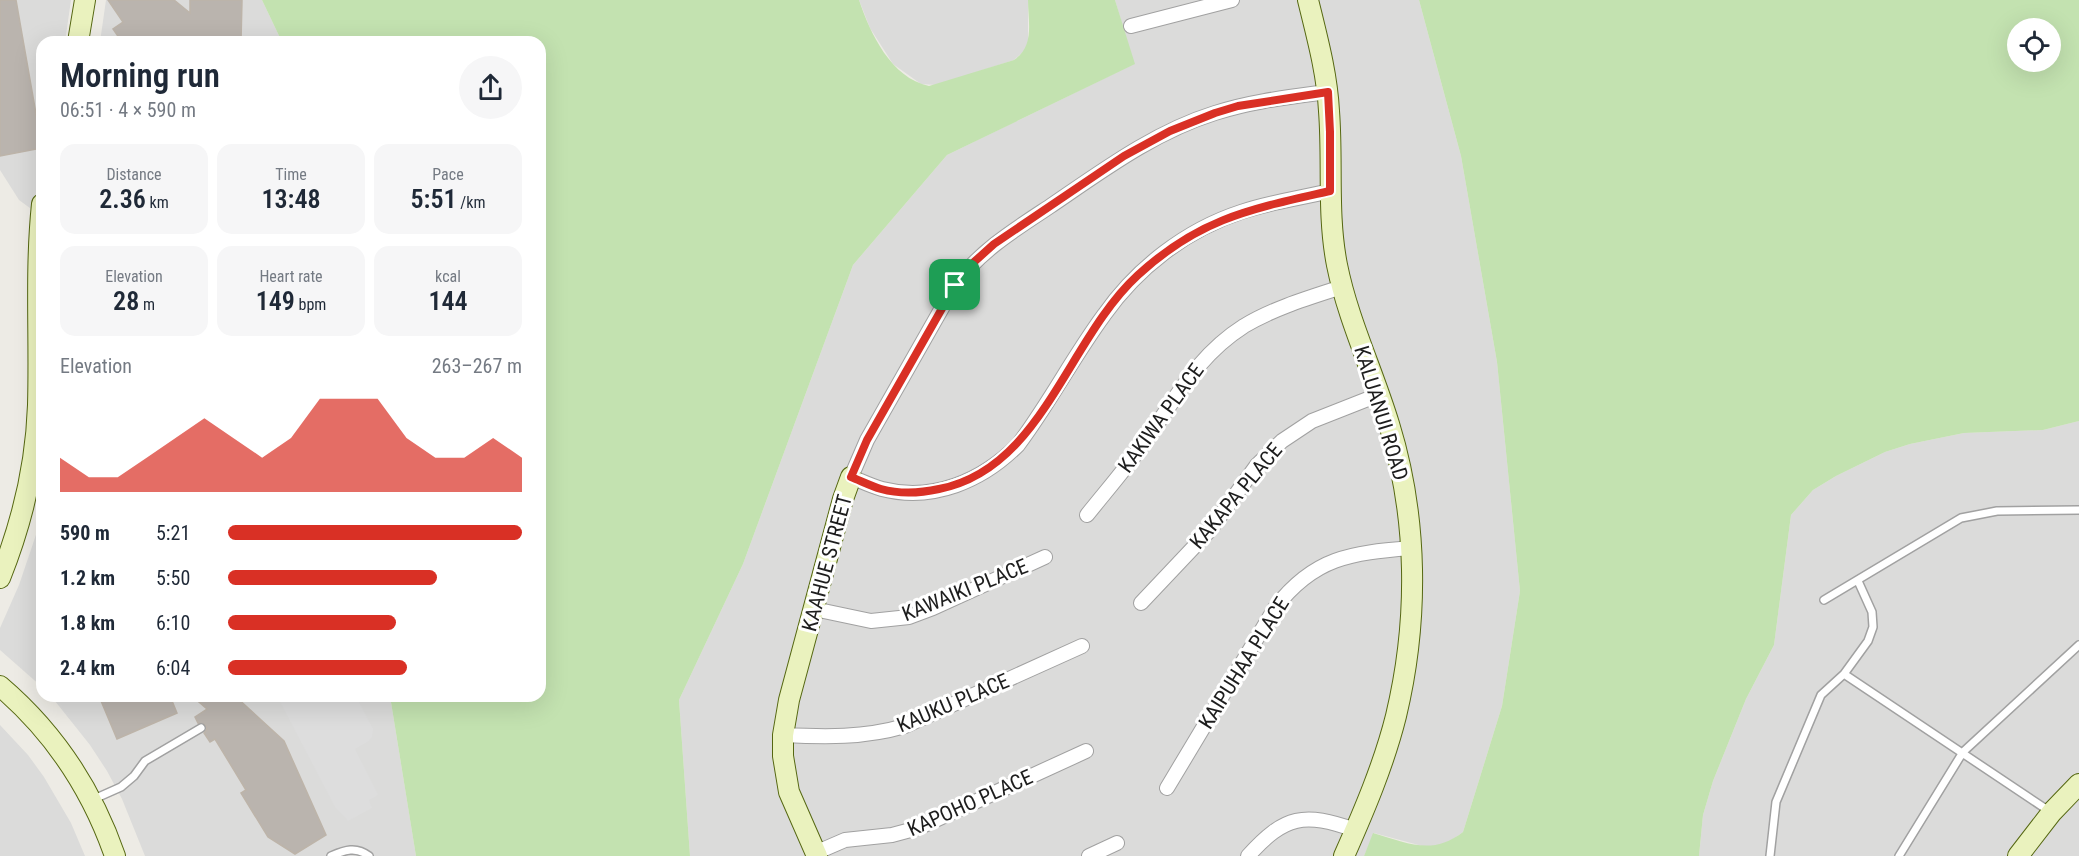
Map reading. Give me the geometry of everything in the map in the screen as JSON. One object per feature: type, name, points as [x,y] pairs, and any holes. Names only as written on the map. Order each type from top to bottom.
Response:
[{"type":"street","points":[[79,36],[86,0]]},
{"type":"street","points":[[1131,26],[1232,0]]},
{"type":"street","name":"KALUANUI ROAD","points":[[1308,0],[1328,92],[1333,240],[1342,287],[1389,423],[1398,457],[1405,491],[1411,548],[1411,623],[1402,686],[1387,747],[1344,856]]},
{"type":"street","name":"KAAHUE STREET","points":[[816,854],[789,792],[783,756],[783,735],[789,700],[851,477],[867,440],[951,292],[974,262],[994,244],[1124,156],[1170,131],[1238,106],[1328,92]]},
{"type":"street","points":[[851,477],[880,489],[914,492],[948,488],[979,476],[1006,457],[1018,445],[1103,315],[1135,277],[1154,261],[1195,232],[1225,218],[1264,205],[1330,191]]},
{"type":"street","name":"KAKIWA PLACE","points":[[1087,516],[1146,440],[1183,384],[1211,352],[1242,327],[1260,317],[1342,287]]},
{"type":"street","name":"KAKAPA PLACE","points":[[1141,603],[1210,530],[1252,471],[1275,447],[1312,421],[1378,395]]},
{"type":"street","points":[[0,578],[32,486],[36,433]]},
{"type":"street","name":"KAIPUHAA PLACE","points":[[1167,788],[1275,608],[1293,587],[1314,570],[1339,559],[1365,552],[1411,548]]},
{"type":"street","name":"KAWAIKI PLACE","points":[[814,609],[871,621],[909,617],[1045,557]]},
{"type":"street","name":"KAUKU PLACE","points":[[783,735],[852,737],[886,732],[905,726],[1082,646]]},
{"type":"street","points":[[0,686],[31,715],[68,760],[91,800],[115,856]]},
{"type":"street","name":"KAPOHO PLACE","points":[[816,854],[845,840],[892,835],[918,828],[1086,751]]},
{"type":"street","points":[[2018,856],[2052,812],[2079,784]]},
{"type":"street","points":[[1248,856],[1268,834],[1299,820],[1326,820],[1355,830]]},
{"type":"street","points":[[1089,856],[1117,843]]},
{"type":"lane","points":[[1824,600],[1961,518],[1997,511],[2079,510]]},
{"type":"lane","points":[[1770,856],[1776,802],[1821,695],[1844,674],[1868,642],[1873,627],[1872,612],[1858,581]]},
{"type":"lane","points":[[1899,856],[1963,752],[2079,645]]},
{"type":"lane","points":[[1844,674],[2052,812]]},
{"type":"lane","points":[[91,800],[121,786],[134,776],[145,761],[201,728]]},
{"type":"lane","points":[[331,856],[348,849],[359,850],[369,856]]},
{"type":"shaded area","points":[[0,0],[71,0],[66,36],[36,36],[36,198],[34,211],[19,200],[0,170]]},
{"type":"shaded area","points":[[106,0],[262,0],[279,36],[101,36]]},
{"type":"shaded area","points":[[859,0],[1028,0],[1026,49],[1014,60],[936,85],[921,84],[893,64],[870,28]]},
{"type":"shaded area","points":[[1115,0],[1419,0],[1461,156],[1497,362],[1520,591],[1502,706],[1463,832],[1446,844],[1426,847],[1374,833],[1364,856],[690,856],[679,700],[743,564],[853,265],[947,155],[1134,64]]},
{"type":"shaded area","points":[[2079,421],[2079,856],[1699,856],[1703,815],[1713,781],[1746,699],[1774,645],[1791,515],[1813,490],[1885,452],[1910,444],[1964,433],[2043,430]]},
{"type":"shaded area","points":[[36,535],[36,682],[0,650],[0,628],[19,585]]},
{"type":"shaded area","points":[[56,702],[391,702],[416,856],[145,856],[122,799],[90,745]]},
{"type":"shaded area","points":[[280,702],[359,702],[373,729],[369,741],[355,749],[378,795],[369,800],[372,808],[348,821],[335,807]]},
{"type":"shaded area","points":[[0,725],[28,755],[44,777],[71,823],[85,856],[0,856]]},
{"type":"green space","points":[[262,0],[859,0],[876,40],[893,64],[904,74],[929,86],[1014,60],[1021,54],[1028,41],[1028,0],[1115,0],[1135,64],[947,155],[853,265],[743,564],[679,700],[690,856],[416,856],[391,702],[546,702],[546,36],[279,36]]},
{"type":"green space","points":[[1419,0],[2079,0],[2079,421],[2043,430],[1964,433],[1910,444],[1885,452],[1813,490],[1791,515],[1774,645],[1746,699],[1713,781],[1703,815],[1699,856],[1364,856],[1373,833],[1430,846],[1441,844],[1463,832],[1502,706],[1520,591],[1497,362],[1461,156]]},
{"type":"building","points":[[0,0],[16,0],[36,114],[36,149],[0,156]]},
{"type":"building","points":[[108,0],[174,0],[190,13],[190,0],[242,0],[241,36],[118,36],[113,29],[123,22]]},
{"type":"building","points":[[102,702],[172,702],[177,713],[117,739]]},
{"type":"building","points":[[199,702],[242,702],[284,741],[326,835],[295,854],[268,837],[241,793],[246,790],[215,739],[210,742],[204,733],[207,729],[205,725],[198,723],[195,717],[207,709]]},
{"type":"route","points":[[1328,92],[1330,191],[1264,205],[1217,221],[1195,232],[1154,261],[1135,277],[1103,315],[1028,431],[1006,457],[979,476],[964,483],[931,491],[897,492],[880,489],[851,477],[867,440],[955,285],[974,262],[994,244],[1146,143],[1192,121],[1238,106],[1328,92]]}]
